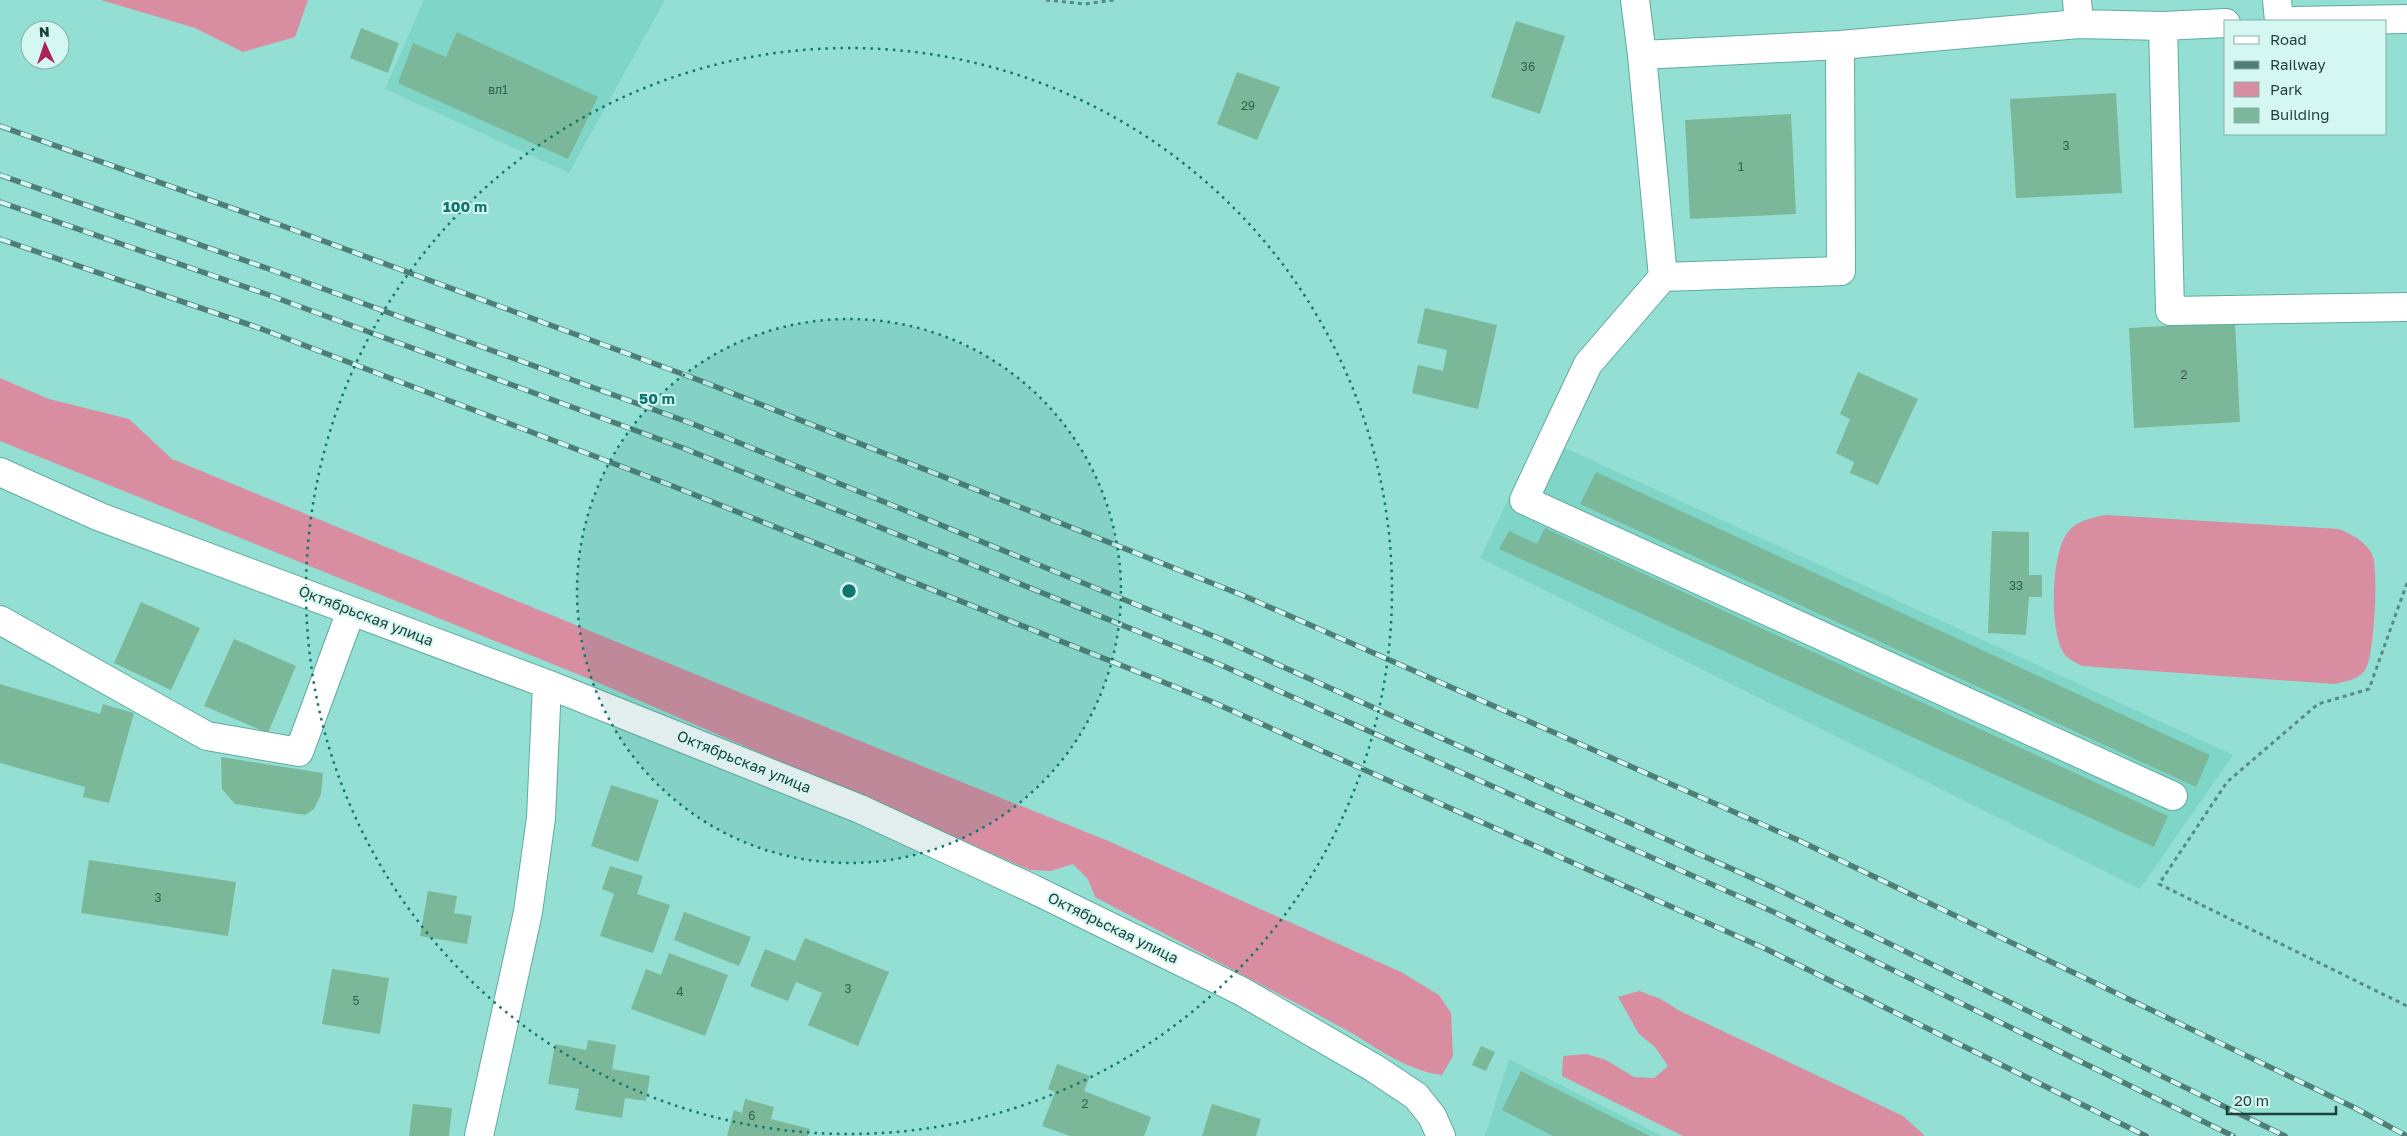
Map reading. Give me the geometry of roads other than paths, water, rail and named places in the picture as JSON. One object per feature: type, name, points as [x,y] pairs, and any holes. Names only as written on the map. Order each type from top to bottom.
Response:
[{"type":"street","points":[[1635,0],[1642,55],[1662,277],[1588,364],[1524,500],[2173,796]]},
{"type":"street","points":[[2278,0],[2279,20]]},
{"type":"street","points":[[1642,55],[1840,44],[2078,12],[2163,26],[2224,23]]},
{"type":"street","points":[[2387,20],[2407,20]]},
{"type":"street","points":[[2163,26],[2170,311],[2407,307]]},
{"type":"street","points":[[1662,277],[1841,271],[1840,44]]},
{"type":"street","name":"Октябрьская улица","points":[[0,472],[100,517],[547,684],[860,809],[1033,889],[1241,991],[1374,1068],[1416,1096],[1432,1116],[1441,1136]]},
{"type":"street","points":[[0,620],[207,736],[299,752],[351,611]]},
{"type":"street","points":[[479,1136],[528,912],[541,818],[547,684]]},
{"type":"railway","points":[[0,126],[283,226],[704,382],[1242,595],[1800,841],[2355,1108],[2407,1136]]},
{"type":"railway","points":[[0,175],[272,270],[693,424],[1228,642],[1781,891],[2285,1136]]},
{"type":"railway","points":[[0,202],[266,294],[683,448],[1221,665],[1776,913],[2233,1136]]},
{"type":"railway","points":[[0,239],[259,328],[670,485],[1208,700],[1766,949],[2146,1136]]}]
